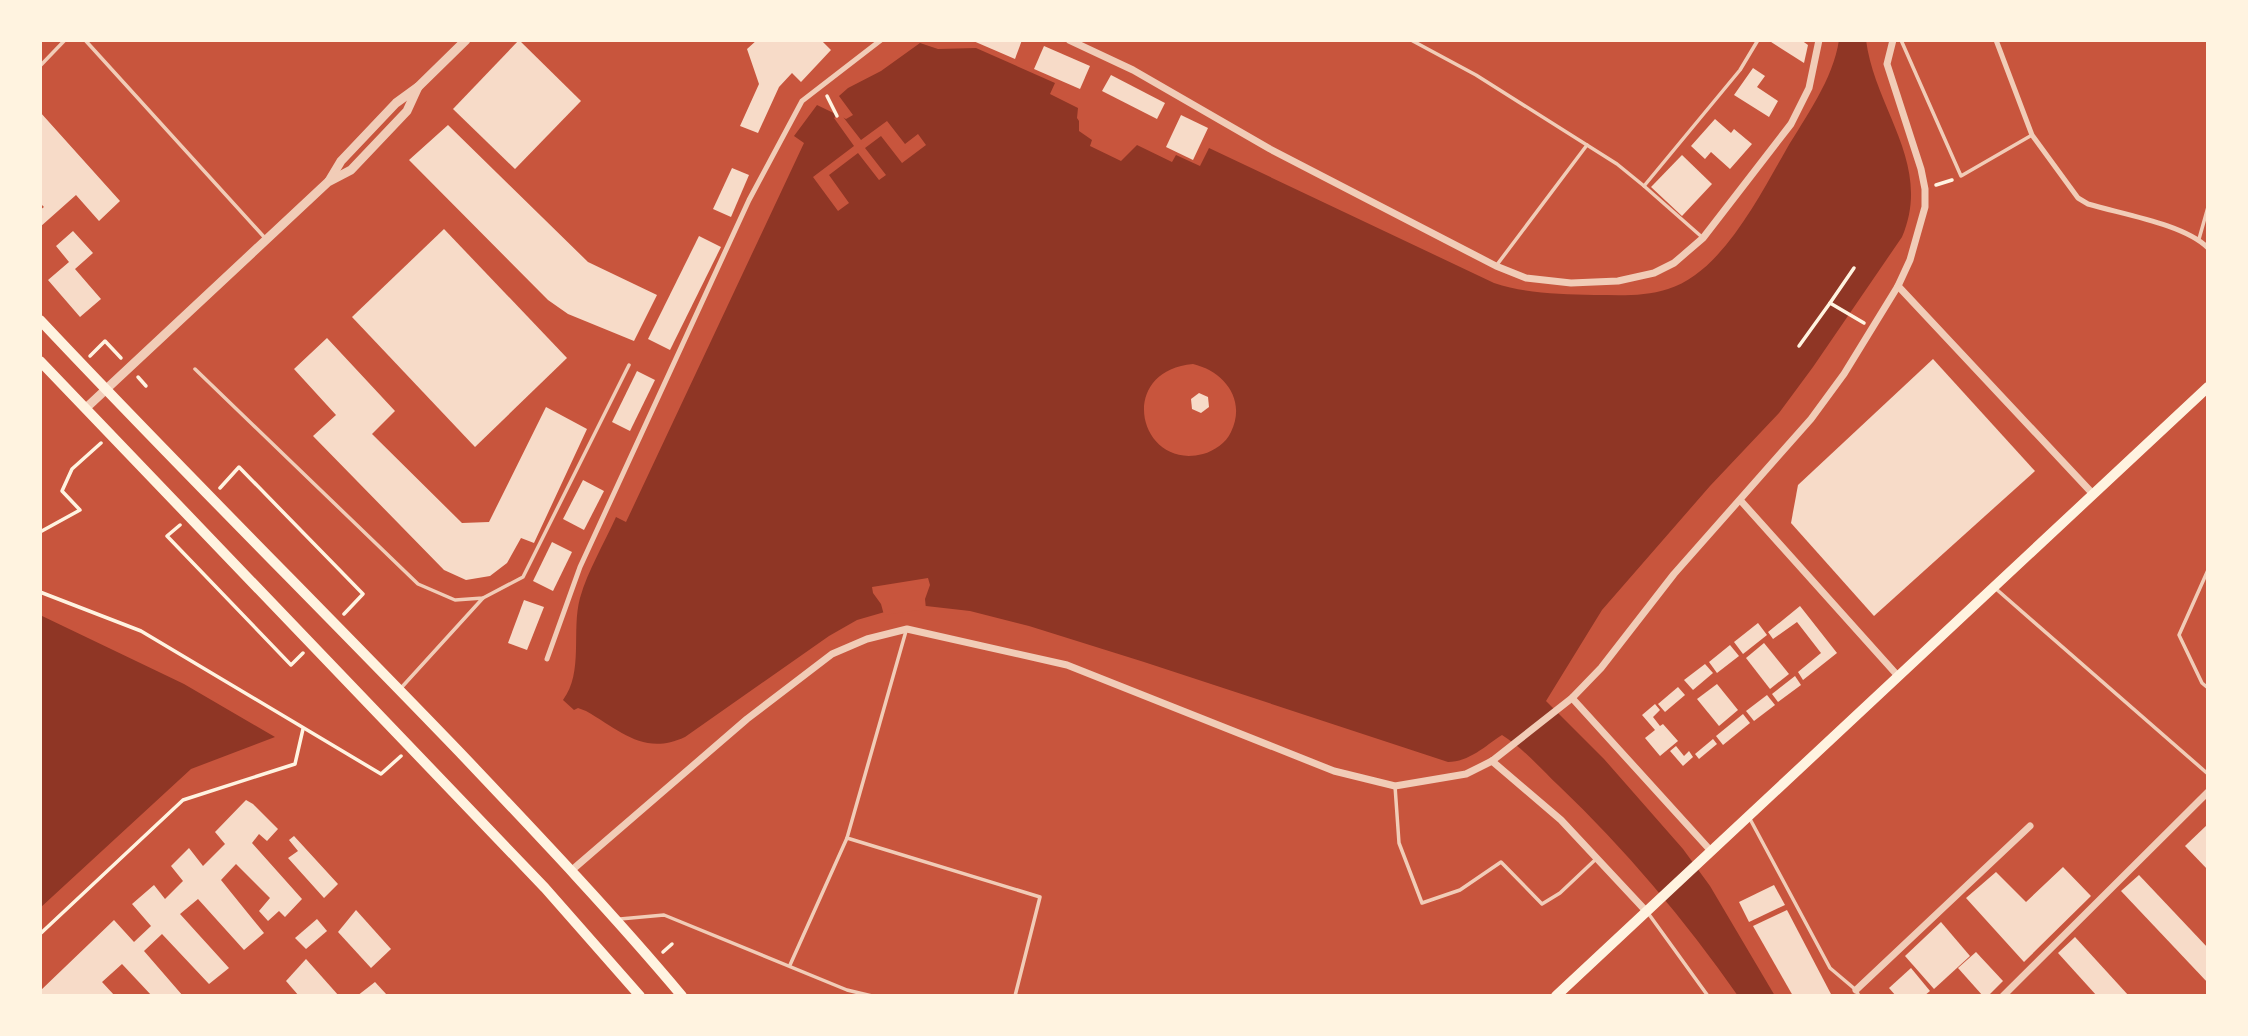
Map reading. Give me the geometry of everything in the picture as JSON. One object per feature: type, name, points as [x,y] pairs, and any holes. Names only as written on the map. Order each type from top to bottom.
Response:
[{"type":"main road","points":[[40,320],[572,870],[682,996]]},
{"type":"main road","points":[[40,361],[545,888],[640,996]]},
{"type":"main road","points":[[1556,996],[2208,387]]},
{"type":"street","points":[[86,408],[328,182],[351,170],[407,111],[418,87],[466,40]]},
{"type":"street","points":[[547,659],[580,567],[749,200],[802,102],[881,40]]},
{"type":"street","points":[[1069,40],[1084,43],[1270,149],[1496,266],[1526,278],[1552,282],[1618,281],[1654,273],[1674,263],[1703,238],[1791,124],[1809,88],[1819,40]]},
{"type":"street","points":[[572,870],[747,719],[832,654],[867,639],[907,629],[1067,665],[1334,771],[1395,786],[1466,774],[1492,761],[1572,698],[1629,634],[1674,575],[1811,419],[1874,328],[1898,286],[1910,260],[1925,207],[1925,189],[1887,64],[1893,40]]},
{"type":"street","points":[[1996,40],[2032,135],[2078,198],[2088,204],[2175,229],[2199,239],[2208,248]]},
{"type":"street","points":[[1898,286],[2093,494]]},
{"type":"street","points":[[1741,501],[1898,676]]},
{"type":"street","points":[[1572,698],[1711,851]]},
{"type":"street","points":[[1492,761],[1561,820],[1646,911]]},
{"type":"street","points":[[2003,996],[2208,792]]},
{"type":"street","points":[[1858,993],[2030,827]]},
{"type":"lane","points":[[40,66],[65,40]]},
{"type":"lane","points":[[85,40],[266,240]]},
{"type":"lane","points":[[1411,40],[1476,75],[1587,145],[1644,186],[1703,238]]},
{"type":"lane","points":[[1644,186],[1740,69],[1758,40]]},
{"type":"lane","points":[[1901,40],[1961,176],[2032,135]]},
{"type":"lane","points":[[1496,266],[1587,145]]},
{"type":"lane","points":[[2199,239],[2208,207]]},
{"type":"lane","points":[[399,690],[483,598],[523,577],[629,365]]},
{"type":"lane","points":[[195,369],[418,584],[455,600],[483,598]]},
{"type":"lane","points":[[2208,570],[2179,635],[2202,683],[2208,688]]},
{"type":"lane","points":[[1994,587],[2208,774]]},
{"type":"lane","points":[[790,965],[847,838],[907,629]]},
{"type":"lane","points":[[1395,786],[1399,843],[1422,903],[1460,890],[1501,862],[1542,904],[1560,893],[1595,859]]},
{"type":"lane","points":[[1749,817],[1830,968],[1858,993]]},
{"type":"lane","points":[[847,838],[1040,897],[1015,996]]},
{"type":"lane","points":[[1646,911],[1708,996]]},
{"type":"lane","points":[[618,920],[664,915],[847,990],[872,996]]},
{"type":"path","points":[[822,86],[837,116]]},
{"type":"path","points":[[1925,189],[1961,176]]},
{"type":"path","points":[[1799,346],[1854,268]]},
{"type":"path","points":[[1830,303],[1874,328]]},
{"type":"path","points":[[40,532],[80,510],[62,491],[72,469],[111,434]]},
{"type":"path","points":[[211,497],[240,467],[363,594],[336,623]]},
{"type":"path","points":[[167,536],[290,665]]},
{"type":"path","points":[[40,592],[141,631],[381,774],[411,747]]},
{"type":"path","points":[[40,934],[183,800],[295,764],[303,729]]},
{"type":"shaded area","points":[[1839,40],[1866,40],[1871,66],[1907,161],[1911,185],[1910,210],[1902,237],[1779,413],[1710,486],[1602,610],[1546,701],[1604,759],[1683,849],[1710,886],[1775,996],[1738,996],[1697,940],[1630,860],[1531,758],[1502,735],[1470,756],[1448,762],[1029,626],[970,611],[926,606],[902,607],[857,620],[829,636],[685,737],[670,742],[657,744],[633,739],[586,711],[578,708],[574,710],[563,700],[573,677],[578,611],[587,577],[616,517],[626,522],[804,143],[794,136],[817,105],[846,119],[853,115],[839,96],[920,43],[938,49],[976,48],[1055,83],[1050,94],[1078,108],[1079,131],[1092,140],[1090,146],[1121,161],[1137,145],[1172,162],[1176,155],[1200,166],[1209,148],[1494,283],[1556,294],[1594,295],[1659,292],[1687,280],[1705,267],[1722,250],[1751,210],[1818,97],[1836,55]],"holes":[[[1193,364],[1214,373],[1229,388],[1236,408],[1235,420],[1229,436],[1215,449],[1203,454],[1181,455],[1163,448],[1151,435],[1145,418],[1145,400],[1153,383],[1168,371]]]},
{"type":"shaded area","points":[[40,615],[184,684],[275,737],[191,769],[40,908]]},
{"type":"pier","points":[[840,113],[861,140],[887,121],[905,144],[918,134],[926,145],[902,163],[881,136],[865,148],[886,175],[879,180],[858,153],[829,175],[849,203],[838,211],[813,177],[854,146],[834,118]]},
{"type":"pier","points":[[928,578],[930,585],[925,599],[926,609],[884,615],[872,587]]},
{"type":"building","points":[[519,40],[581,101],[515,169],[453,109]]},
{"type":"building","points":[[757,40],[821,40],[831,50],[801,82],[792,73],[779,87],[758,133],[740,126],[759,84],[747,49]]},
{"type":"building","points":[[971,40],[1022,40],[1015,59]]},
{"type":"building","points":[[1768,40],[1801,40],[1808,45],[1804,63]]},
{"type":"building","points":[[1044,46],[1090,66],[1080,89],[1034,69]]},
{"type":"building","points":[[1753,68],[1765,76],[1757,87],[1778,101],[1769,117],[1734,95]]},
{"type":"building","points":[[1111,75],[1165,103],[1157,119],[1102,91]]},
{"type":"building","points":[[40,112],[120,201],[99,221],[76,195],[40,227],[40,210],[44,207],[40,203]]},
{"type":"building","points":[[1181,115],[1208,128],[1193,160],[1166,147]]},
{"type":"building","points":[[1715,119],[1731,133],[1734,129],[1752,144],[1730,169],[1711,152],[1705,159],[1691,146]]},
{"type":"building","points":[[448,125],[588,262],[657,295],[634,341],[568,314],[548,300],[409,160]]},
{"type":"building","points":[[1682,155],[1712,184],[1682,216],[1651,187]]},
{"type":"building","points":[[732,168],[749,175],[731,217],[713,209]]},
{"type":"building","points":[[444,229],[567,358],[475,447],[352,317]]},
{"type":"building","points":[[73,231],[93,253],[75,269],[101,299],[80,317],[48,280],[69,262],[56,246]]},
{"type":"building","points":[[699,236],[721,247],[670,350],[648,339]]},
{"type":"building","points":[[327,338],[395,411],[372,434],[462,523],[489,522],[546,407],[587,429],[534,543],[521,538],[507,563],[490,576],[466,580],[444,570],[313,436],[336,415],[294,369]]},
{"type":"building","points":[[1933,359],[2035,471],[1874,616],[1791,523],[1798,485]]},
{"type":"building","points":[[637,371],[655,380],[630,431],[612,422]]},
{"type":"building","points":[[1199,393],[1208,397],[1209,407],[1201,413],[1192,409],[1191,399]]},
{"type":"building","points":[[583,480],[604,491],[584,530],[563,519]]},
{"type":"building","points":[[552,542],[572,552],[553,591],[533,581]]},
{"type":"building","points":[[524,600],[544,607],[527,650],[508,643]]},
{"type":"building","points":[[1800,606],[1837,653],[1803,680],[1798,672],[1821,653],[1797,622],[1773,639],[1768,632]]},
{"type":"building","points":[[1758,623],[1767,635],[1743,654],[1734,642]]},
{"type":"building","points":[[1764,643],[1789,674],[1770,689],[1746,658]]},
{"type":"building","points":[[1730,645],[1739,656],[1717,673],[1709,662]]},
{"type":"building","points":[[1705,664],[1713,673],[1693,690],[1684,680]]},
{"type":"building","points":[[1795,676],[1801,685],[1778,702],[1772,694]]},
{"type":"building","points":[[1717,684],[1738,710],[1719,726],[1697,699]]},
{"type":"building","points":[[1678,687],[1685,695],[1665,712],[1658,704]]},
{"type":"building","points":[[1767,695],[1775,705],[1754,721],[1746,711]]},
{"type":"building","points":[[1655,704],[1660,710],[1653,717],[1678,741],[1660,756],[1645,738],[1655,730],[1642,715]]},
{"type":"building","points":[[1743,714],[1750,723],[1723,745],[1716,736]]},
{"type":"building","points":[[1713,739],[1717,744],[1699,759],[1695,754]]},
{"type":"building","points":[[1676,746],[1684,756],[1689,751],[1693,757],[1683,766],[1670,751]]},
{"type":"building","points":[[246,800],[278,829],[267,841],[259,834],[252,843],[302,899],[285,917],[279,911],[268,921],[259,911],[270,898],[236,864],[221,880],[264,933],[244,950],[198,899],[180,914],[229,968],[209,984],[162,934],[144,951],[183,996],[152,996],[122,964],[102,982],[115,996],[40,996],[40,991],[114,920],[134,942],[151,926],[132,904],[154,885],[165,899],[183,881],[171,866],[189,848],[203,866],[225,844],[215,832]]},
{"type":"building","points":[[2208,824],[2208,870],[2185,846]]},
{"type":"building","points":[[294,836],[338,884],[324,898],[288,858],[298,851],[289,840]]},
{"type":"building","points":[[2063,867],[2091,896],[2024,962],[1966,898],[1996,872],[2026,902]]},
{"type":"building","points":[[2139,875],[2208,948],[2208,983],[2121,891]]},
{"type":"building","points":[[1774,885],[1785,905],[1749,922],[1739,902]]},
{"type":"building","points":[[356,910],[391,949],[371,968],[338,932]]},
{"type":"building","points":[[1787,910],[1832,996],[1793,996],[1753,926]]},
{"type":"building","points":[[317,919],[327,931],[306,949],[295,938]]},
{"type":"building","points":[[1941,922],[1970,956],[1934,989],[1905,956]]},
{"type":"building","points":[[2075,937],[2129,996],[2097,996],[2058,953]]},
{"type":"building","points":[[1976,952],[2003,981],[1988,996],[1983,996],[1958,968]]},
{"type":"building","points":[[306,959],[339,996],[299,996],[286,981]]},
{"type":"building","points":[[1911,968],[1930,991],[1924,996],[1896,996],[1889,988]]},
{"type":"building","points":[[375,982],[387,995],[357,996]]}]
